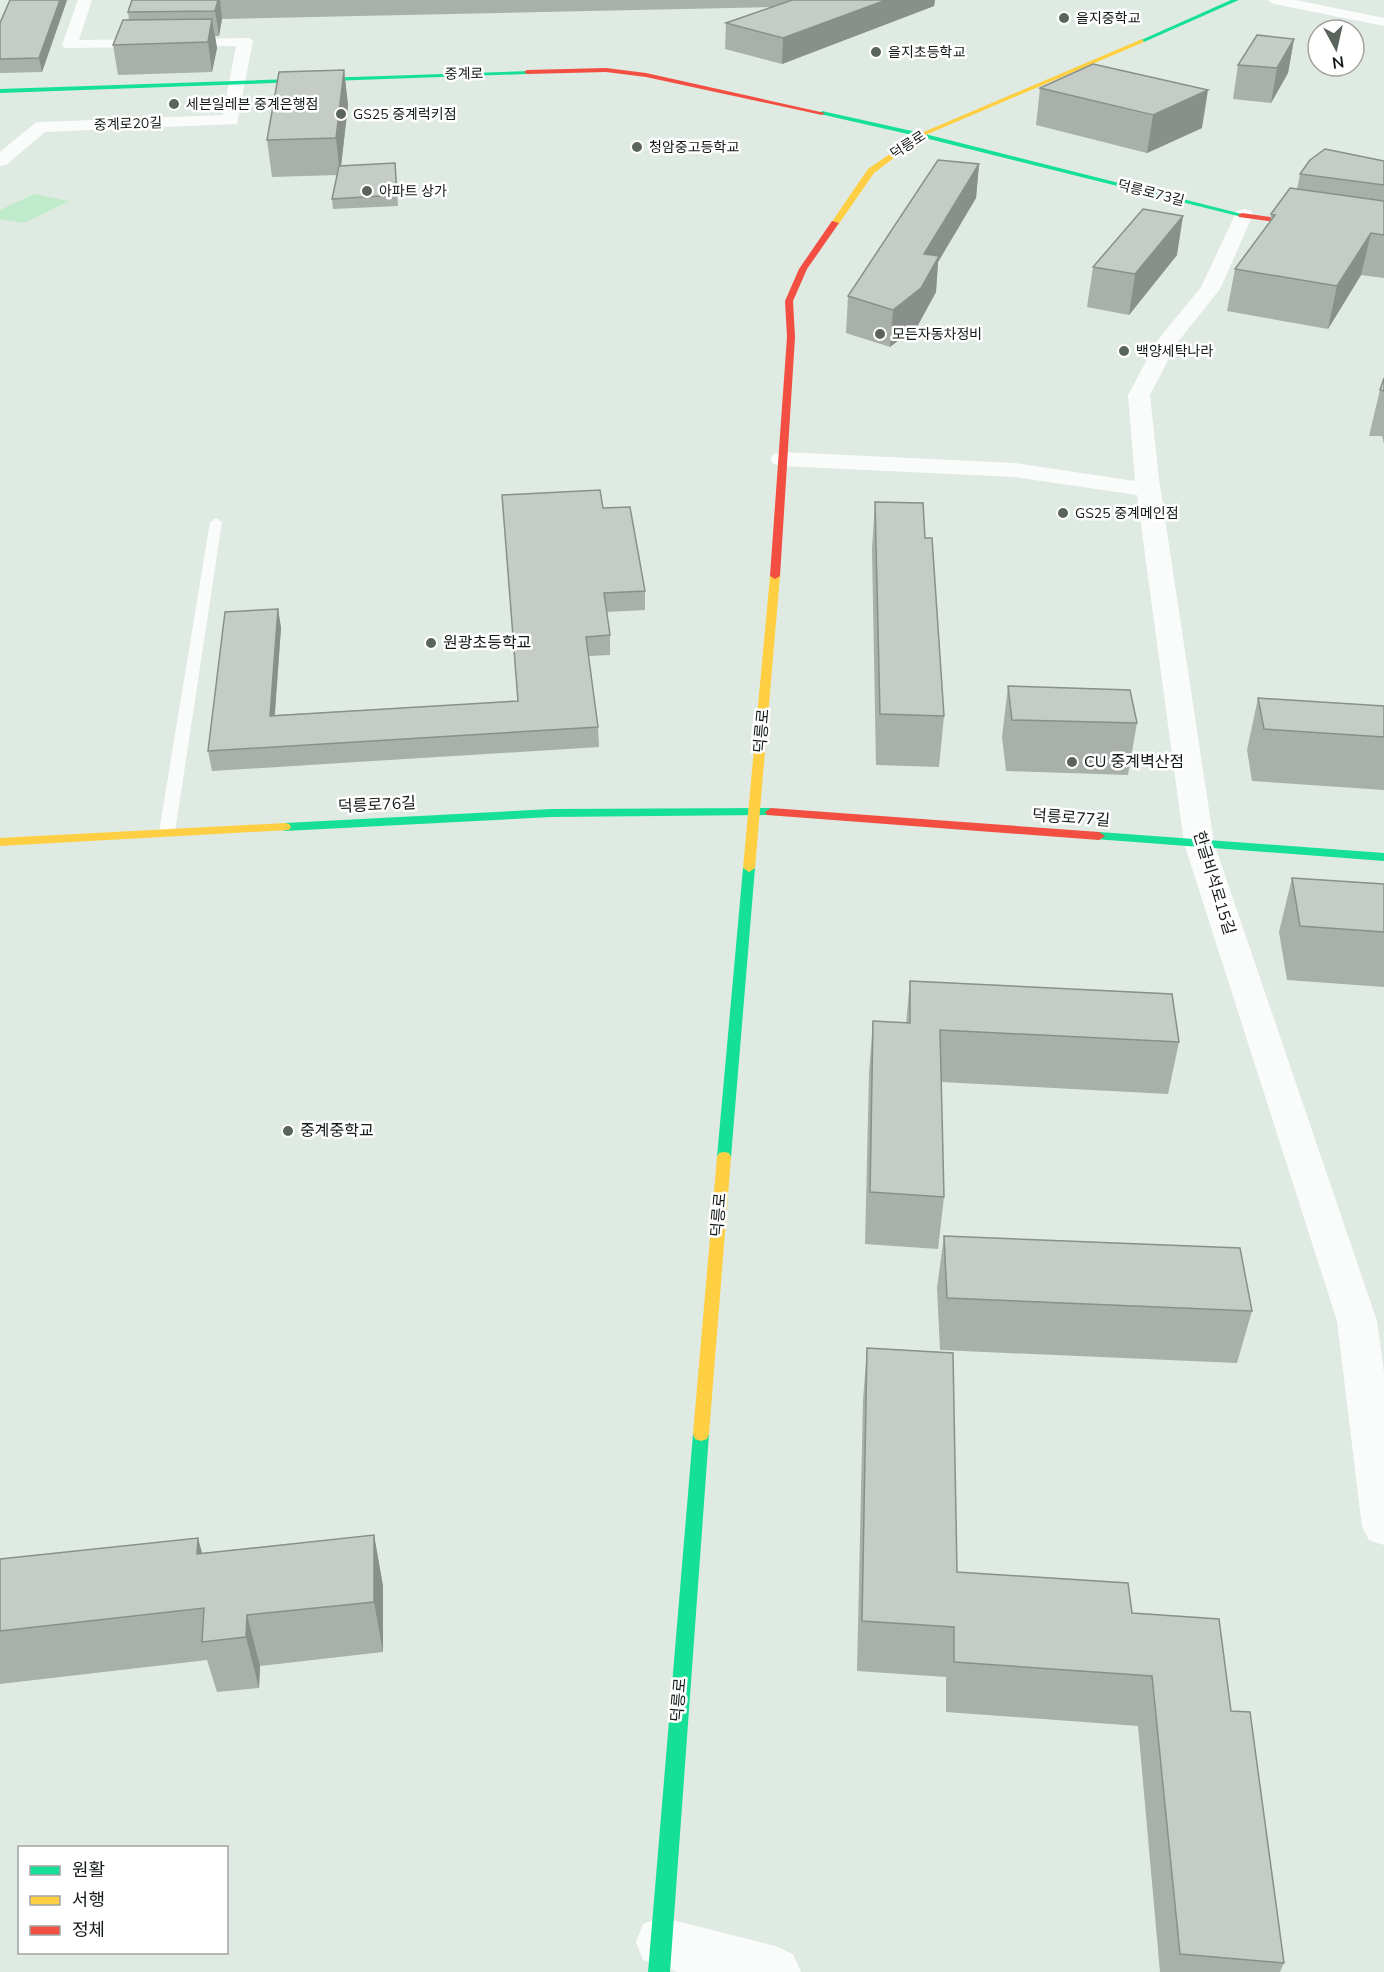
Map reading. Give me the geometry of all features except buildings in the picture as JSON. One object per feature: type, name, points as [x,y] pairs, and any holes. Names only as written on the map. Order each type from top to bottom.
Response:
[{"type":"main road","name":"덕릉로","points":[[660,1957],[685,1622],[769,659],[791,337],[789,301],[803,268],[871,171],[921,135],[1236,0]]},
{"type":"main road","name":"중계로","points":[[0,91],[606,70],[646,75],[921,135]]},
{"type":"main road","name":"덕릉로73길","points":[[921,135],[1244,215],[1384,235]]},
{"type":"main road","name":"덕릉로76길","points":[[0,842],[551,813],[755,812]]},
{"type":"main road","name":"덕릉로77길","points":[[755,812],[1384,857]]},
{"type":"street","points":[[85,0],[70,45],[245,41],[238,82]]},
{"type":"street","points":[[1274,0],[1384,22]]},
{"type":"street","name":"중계로20길","points":[[0,161],[41,127],[231,120],[238,82]]},
{"type":"street","name":"한글비석로15길","points":[[1244,215],[1210,289],[1167,341],[1139,395],[1146,479],[1150,490],[1199,843],[1357,1321],[1384,1527]]},
{"type":"street","points":[[782,459],[1015,470],[1150,490]]},
{"type":"street","points":[[660,1957],[775,1972]]},
{"type":"lane","points":[[166,832],[216,522]]},
{"type":"green space","points":[[34,194],[69,201],[24,223],[0,219],[0,210]]},
{"type":"traffic: fast","points":[[1142,41],[1236,0]]},
{"type":"traffic: fast","points":[[0,91],[527,72]]},
{"type":"traffic: fast","points":[[822,113],[921,135],[1242,215]]},
{"type":"traffic: fast","points":[[285,827],[551,813],[771,812]]},
{"type":"traffic: fast","points":[[1099,836],[1384,857]]},
{"type":"traffic: fast","points":[[724,1157],[749,868]]},
{"type":"traffic: fast","points":[[659,1972],[701,1434]]},
{"type":"traffic: slow","points":[[835,223],[871,171],[921,135],[1142,41]]},
{"type":"traffic: slow","points":[[749,868],[775,576]]},
{"type":"traffic: slow","points":[[0,842],[285,827]]},
{"type":"traffic: slow","points":[[701,1434],[724,1157]]},
{"type":"traffic: jam","points":[[527,72],[606,70],[646,75],[822,113]]},
{"type":"traffic: jam","points":[[1242,215],[1384,235]]},
{"type":"traffic: jam","points":[[775,576],[791,337],[789,301],[803,269],[835,223]]},
{"type":"traffic: jam","points":[[771,812],[1099,836]]},
{"type":"place","name":"을지중학교","points":[[1064,18]]},
{"type":"place","name":"을지초등학교","points":[[876,52]]},
{"type":"place","name":"세븐일레븐 중계은행점","points":[[174,104]]},
{"type":"place","name":"GS25 중계럭키점","points":[[341,114]]},
{"type":"place","name":"청암중고등학교","points":[[637,147]]},
{"type":"place","name":"아파트 상가","points":[[367,191]]},
{"type":"place","name":"모든자동차정비","points":[[880,334]]},
{"type":"place","name":"백양세탁나라","points":[[1124,351]]},
{"type":"place","name":"GS25 중계메인점","points":[[1063,513]]},
{"type":"place","name":"원광초등학교","points":[[431,643]]},
{"type":"place","name":"CU 중계벽산점","points":[[1072,762]]},
{"type":"place","name":"중계중학교","points":[[288,1131]]}]
